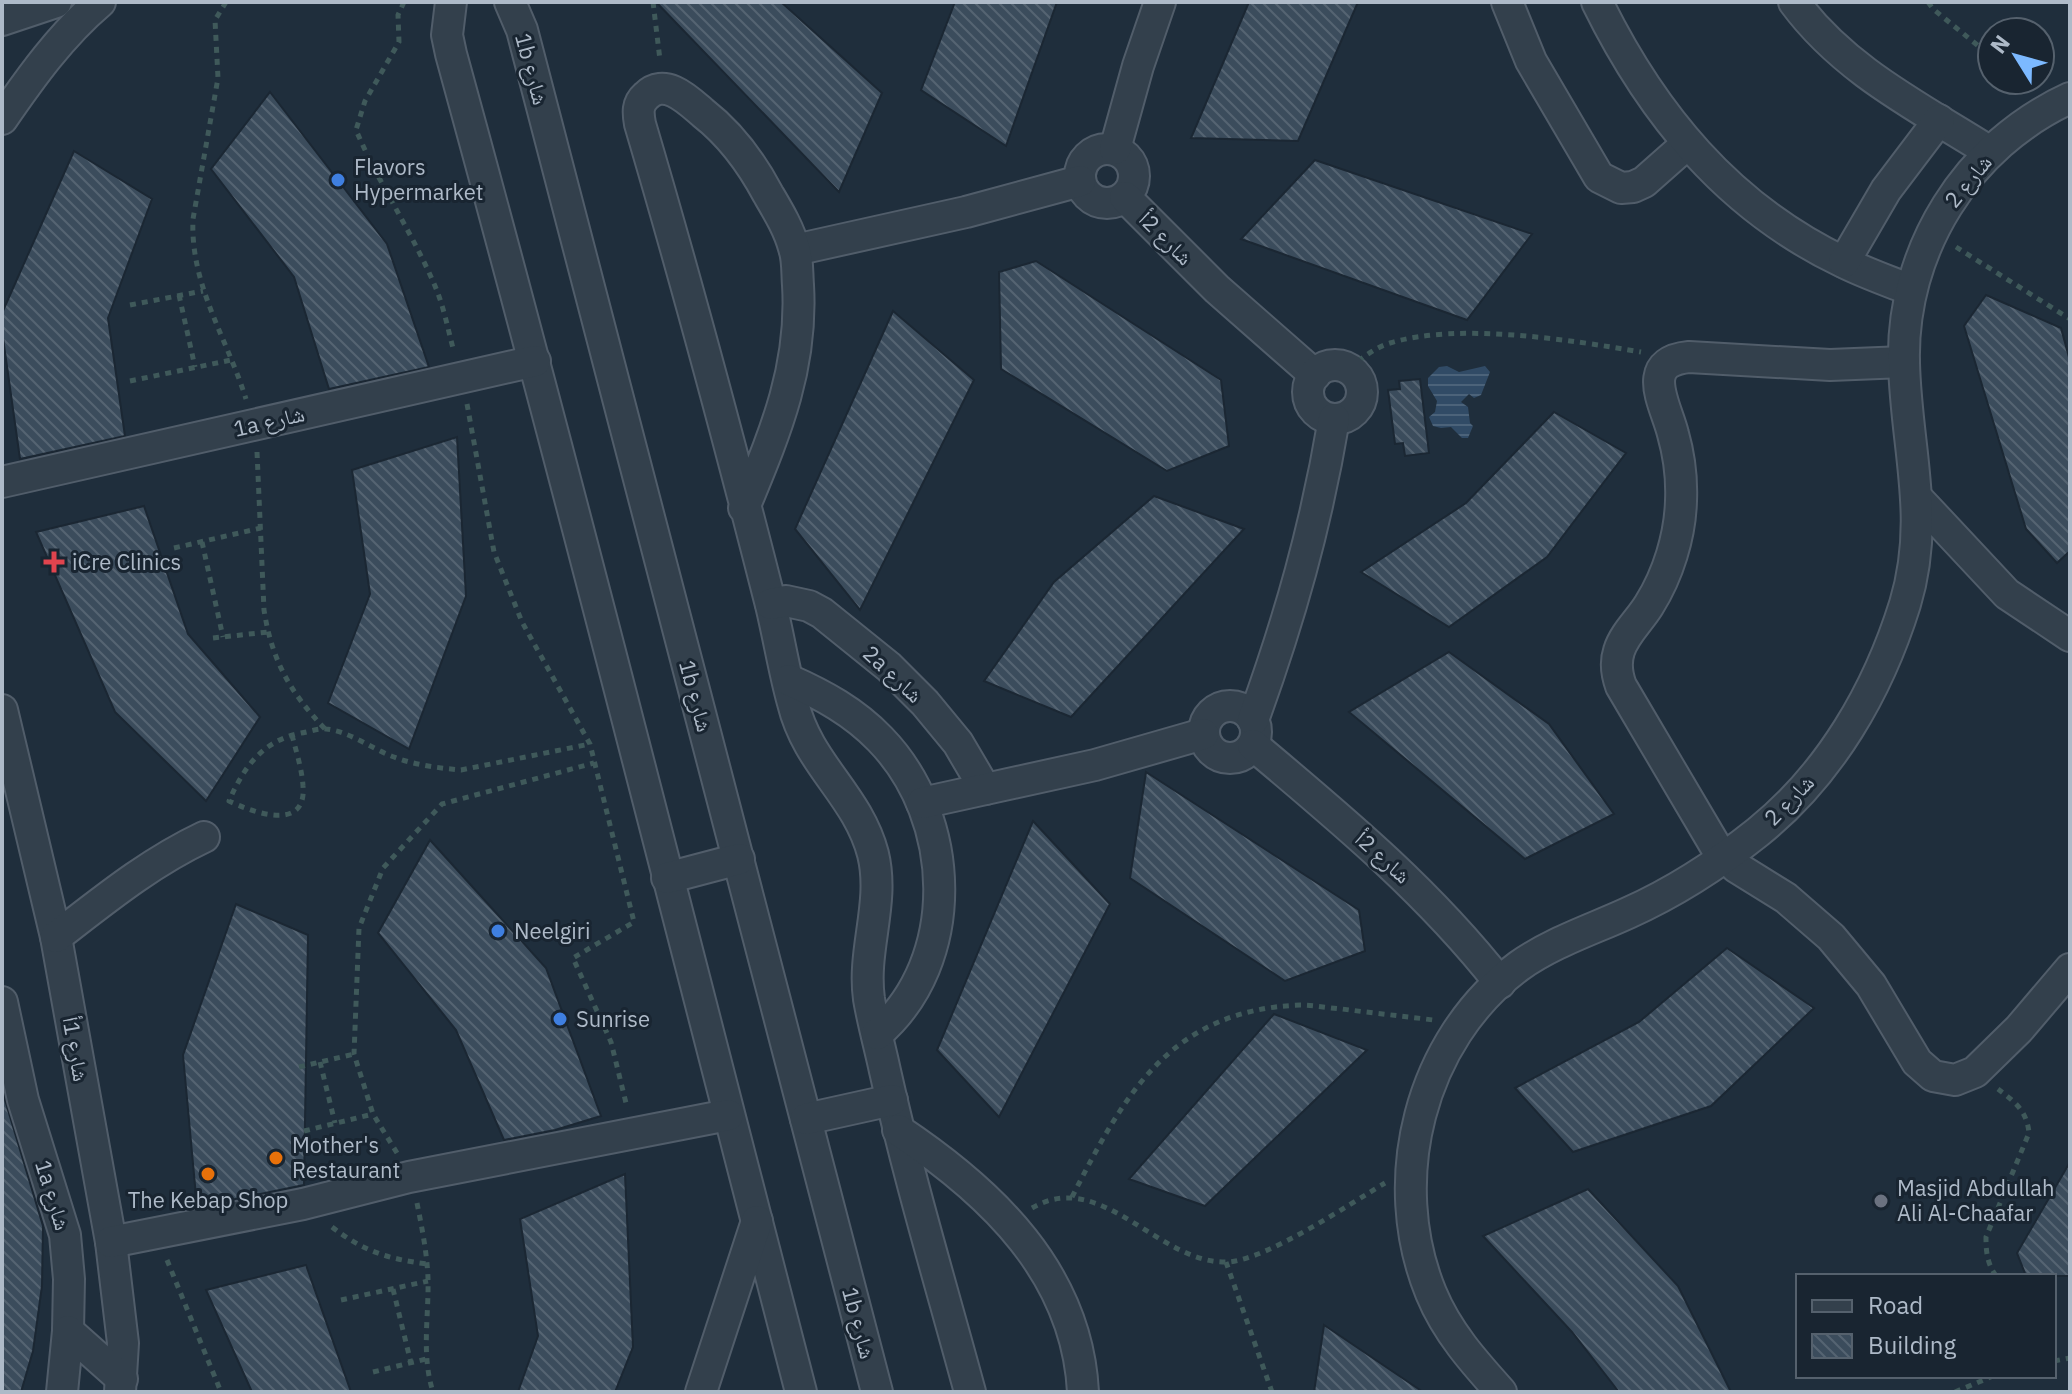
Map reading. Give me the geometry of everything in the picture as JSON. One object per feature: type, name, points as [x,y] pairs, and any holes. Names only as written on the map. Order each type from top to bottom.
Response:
[{"type":"street","points":[[2,20],[56,2]]},
{"type":"street","points":[[2,119],[61,41],[100,2]]},
{"type":"street","points":[[451,2],[447,35],[451,54],[535,361],[801,1392]]},
{"type":"street","name":"1b شارع","points":[[510,2],[522,30],[877,1392]]},
{"type":"street","points":[[1115,149],[1160,2]]},
{"type":"street","points":[[1507,2],[1531,61],[1599,177],[1621,188],[1633,187],[1644,182],[1687,144]]},
{"type":"street","points":[[1597,2],[1620,50],[1651,99],[1714,172],[1774,221],[1844,262],[1911,290]]},
{"type":"street","points":[[1794,2],[1816,30],[1861,71],[1990,152]]},
{"type":"street","points":[[744,508],[783,411],[795,358],[799,304],[795,250],[759,178],[736,146],[708,117],[680,95],[667,89],[656,89],[640,103],[638,113],[744,508],[771,604],[792,701],[806,741],[829,778],[849,801],[864,827],[874,856],[877,887],[868,975],[869,996],[898,1130],[970,1392]]},
{"type":"street","name":"شارع 2","points":[[1501,1392],[1447,1326],[1432,1297],[1413,1234],[1411,1169],[1419,1119],[1436,1069],[1463,1024],[1500,983],[1551,946],[1662,897],[1724,858],[1796,797],[1853,722],[1876,681],[1894,638],[1908,593],[1917,547],[1918,499],[1904,362],[1904,327],[1919,262],[1948,202],[1990,152],[2030,119],[2070,98]]},
{"type":"street","points":[[1844,262],[1886,190],[1939,120]]},
{"type":"street","points":[[1115,149],[1129,159],[1135,175],[1134,183],[1118,202],[1102,203],[1087,196],[1080,181],[1080,172],[1088,155],[1096,150],[1115,149]]},
{"type":"street","points":[[795,250],[966,212],[1080,181]]},
{"type":"street","name":"شارع 2أ","points":[[1125,197],[1217,289],[1315,375]]},
{"type":"street","points":[[1904,362],[1830,365],[1689,357],[1670,362],[1662,370],[1658,389],[1673,432],[1680,467],[1681,502],[1677,537],[1666,572],[1651,603],[1623,641],[1616,664],[1617,675],[1689,803],[1724,858],[1786,898],[1845,952],[1871,985],[1924,1070],[1933,1076],[1955,1080],[1975,1072],[2019,1029],[2070,969]]},
{"type":"street","name":"1a شارع","points":[[2,482],[535,361]]},
{"type":"street","points":[[1331,366],[1349,369],[1361,384],[1359,404],[1345,417],[1334,419],[1317,412],[1311,404],[1310,384],[1315,375],[1331,366]]},
{"type":"street","points":[[1253,732],[1238,707],[1218,709],[1210,715],[1203,734],[1206,744],[1224,758],[1246,754],[1253,732],[1280,646],[1303,572],[1321,496],[1334,419]]},
{"type":"street","points":[[1918,499],[2007,594],[2070,636]]},
{"type":"street","name":"2a شارع","points":[[771,604],[786,601],[809,606],[889,667],[925,703],[958,743],[985,789]]},
{"type":"street","points":[[789,680],[822,694],[854,715],[882,740],[904,770],[922,803],[934,841],[938,867],[938,920],[929,959],[921,980],[896,1018],[877,1034]]},
{"type":"street","name":"شارع 1أ","points":[[2,710],[56,937],[111,1242],[121,1308],[121,1386]]},
{"type":"street","name":"شارع 2أ","points":[[1253,732],[1411,882],[1500,983]]},
{"type":"street","points":[[922,803],[1095,765],[1203,734]]},
{"type":"street","points":[[56,937],[140,872],[171,852],[204,837]]},
{"type":"street","points":[[667,878],[739,859]]},
{"type":"street","name":"1a شارع","points":[[2,1002],[23,1100],[65,1235],[68,1331],[62,1392]]},
{"type":"street","points":[[806,1119],[892,1100]]},
{"type":"street","points":[[111,1242],[303,1204],[409,1177],[728,1115]]},
{"type":"street","points":[[898,1130],[957,1172],[1010,1221],[1038,1256],[1059,1295],[1074,1337],[1083,1392]]},
{"type":"street","points":[[701,1392],[757,1221]]},
{"type":"street","points":[[68,1331],[121,1386]]},
{"type":"path","points":[[226,2],[215,20],[218,78],[193,219],[193,256],[203,291],[238,376],[252,425],[260,486],[264,610],[281,671],[293,692],[325,729],[395,758],[461,770],[590,744]]},
{"type":"path","points":[[404,2],[398,15],[399,42],[365,101],[356,130],[436,288],[462,377],[494,552],[522,622],[590,744],[634,922],[573,958],[611,1042],[633,1135]]},
{"type":"path","points":[[653,2],[656,40],[667,89]]},
{"type":"path","points":[[1928,2],[1976,44]]},
{"type":"path","points":[[1932,231],[2070,319]]},
{"type":"path","points":[[130,305],[203,291]]},
{"type":"path","points":[[179,295],[195,367]]},
{"type":"path","points":[[1349,369],[1367,354],[1388,344],[1411,338],[1461,334],[1563,340],[1638,351],[1653,357],[1662,370]]},
{"type":"path","points":[[130,381],[231,360]]},
{"type":"path","points":[[174,548],[261,528]]},
{"type":"path","points":[[202,542],[223,637]]},
{"type":"path","points":[[213,638],[268,632]]},
{"type":"path","points":[[292,735],[304,788],[300,804],[286,815],[273,816],[229,801],[240,776],[257,754],[272,743],[292,735],[325,729]]},
{"type":"path","points":[[433,1392],[426,1359],[427,1264],[417,1201],[409,1177],[373,1114],[354,1054],[359,928],[383,868],[442,804],[594,763]]},
{"type":"path","points":[[1072,1197],[1105,1133],[1145,1075],[1171,1051],[1212,1026],[1267,1008],[1303,1005],[1463,1024]]},
{"type":"path","points":[[299,1067],[354,1054]]},
{"type":"path","points":[[320,1062],[335,1123]]},
{"type":"path","points":[[1975,1072],[2015,1102],[2028,1121],[2026,1144],[1986,1237],[1986,1252],[1995,1274]]},
{"type":"path","points":[[304,1131],[373,1114]]},
{"type":"path","points":[[1010,1221],[1042,1203],[1072,1197],[1089,1200],[1195,1256],[1226,1262],[1259,1255],[1411,1169]]},
{"type":"path","points":[[303,1204],[355,1245],[391,1258],[427,1264]]},
{"type":"path","points":[[156,1233],[221,1392]]},
{"type":"path","points":[[1226,1262],[1272,1392]]},
{"type":"path","points":[[341,1300],[428,1281]]},
{"type":"path","points":[[393,1289],[411,1363]]},
{"type":"path","points":[[373,1372],[426,1359]]},
{"type":"path","points":[[1955,1392],[1988,1378]]},
{"type":"water","points":[[1447,366],[1459,372],[1485,366],[1490,372],[1481,395],[1474,398],[1469,394],[1461,402],[1468,407],[1473,426],[1468,438],[1462,438],[1451,427],[1433,426],[1429,417],[1435,412],[1437,401],[1428,386],[1428,378],[1439,367]]},
{"type":"building","points":[[656,2],[781,2],[882,93],[839,192]]},
{"type":"building","points":[[955,2],[1057,2],[1006,146],[921,90]]},
{"type":"building","points":[[1249,2],[1358,2],[1298,141],[1191,138]]},
{"type":"building","points":[[270,92],[387,244],[429,367],[329,389],[294,277],[211,169]]},
{"type":"building","points":[[74,151],[152,199],[108,318],[125,436],[20,459],[2,313]]},
{"type":"building","points":[[1315,160],[1532,234],[1467,320],[1241,239]]},
{"type":"building","points":[[1036,261],[1221,380],[1229,446],[1167,471],[1001,369],[999,272]]},
{"type":"building","points":[[1986,295],[2061,328],[2070,361],[2070,551],[2057,563],[2026,529],[1964,326]]},
{"type":"building","points":[[893,311],[974,380],[860,610],[795,529]]},
{"type":"building","points":[[1420,379],[1429,453],[1405,456],[1403,443],[1395,444],[1388,390],[1400,389],[1399,381]]},
{"type":"building","points":[[1554,412],[1626,453],[1547,557],[1449,627],[1361,572],[1466,503]]},
{"type":"building","points":[[457,437],[466,596],[409,749],[328,703],[370,594],[352,470]]},
{"type":"building","points":[[1154,496],[1244,529],[1071,717],[984,681],[1054,582]]},
{"type":"building","points":[[144,506],[188,634],[260,717],[206,801],[115,712],[36,532]]},
{"type":"building","points":[[1449,652],[1549,724],[1614,814],[1525,859],[1349,712]]},
{"type":"building","points":[[1146,772],[1359,910],[1365,951],[1285,981],[1130,878]]},
{"type":"building","points":[[1033,821],[1110,904],[999,1117],[937,1050]]},
{"type":"building","points":[[430,840],[546,968],[601,1116],[555,1130],[504,1140],[456,1030],[378,933]]},
{"type":"building","points":[[236,904],[308,935],[304,1185],[197,1207],[183,1055]]},
{"type":"building","points":[[1727,948],[1814,1008],[1711,1106],[1573,1152],[1515,1088],[1639,1022]]},
{"type":"building","points":[[1274,1014],[1367,1050],[1205,1206],[1129,1179]]},
{"type":"building","points":[[2,1090],[43,1226],[42,1286],[33,1351],[21,1392],[2,1392]]},
{"type":"building","points":[[2070,1162],[2070,1276],[2025,1274],[2017,1253]]},
{"type":"building","points":[[625,1174],[633,1347],[615,1392],[518,1392],[538,1336],[520,1219]]},
{"type":"building","points":[[1588,1189],[1678,1286],[1731,1392],[1619,1392],[1572,1332],[1483,1236]]},
{"type":"building","points":[[306,1265],[351,1392],[252,1392],[206,1290]]},
{"type":"building","points":[[1324,1325],[1423,1392],[1314,1392]]},
{"type":"place","name":"Flavors Hypermarket","points":[[338,180]]},
{"type":"place","name":"iCre Clinics","points":[[54,562]]},
{"type":"place","name":"Neelgiri","points":[[498,931]]},
{"type":"place","name":"Sunrise","points":[[560,1019]]},
{"type":"place","name":"Mother's Restaurant","points":[[276,1158]]},
{"type":"place","name":"The Kebap Shop","points":[[208,1174]]},
{"type":"place","name":"Masjid Abdullah Ali Al-Chaafar","points":[[1881,1201]]}]
